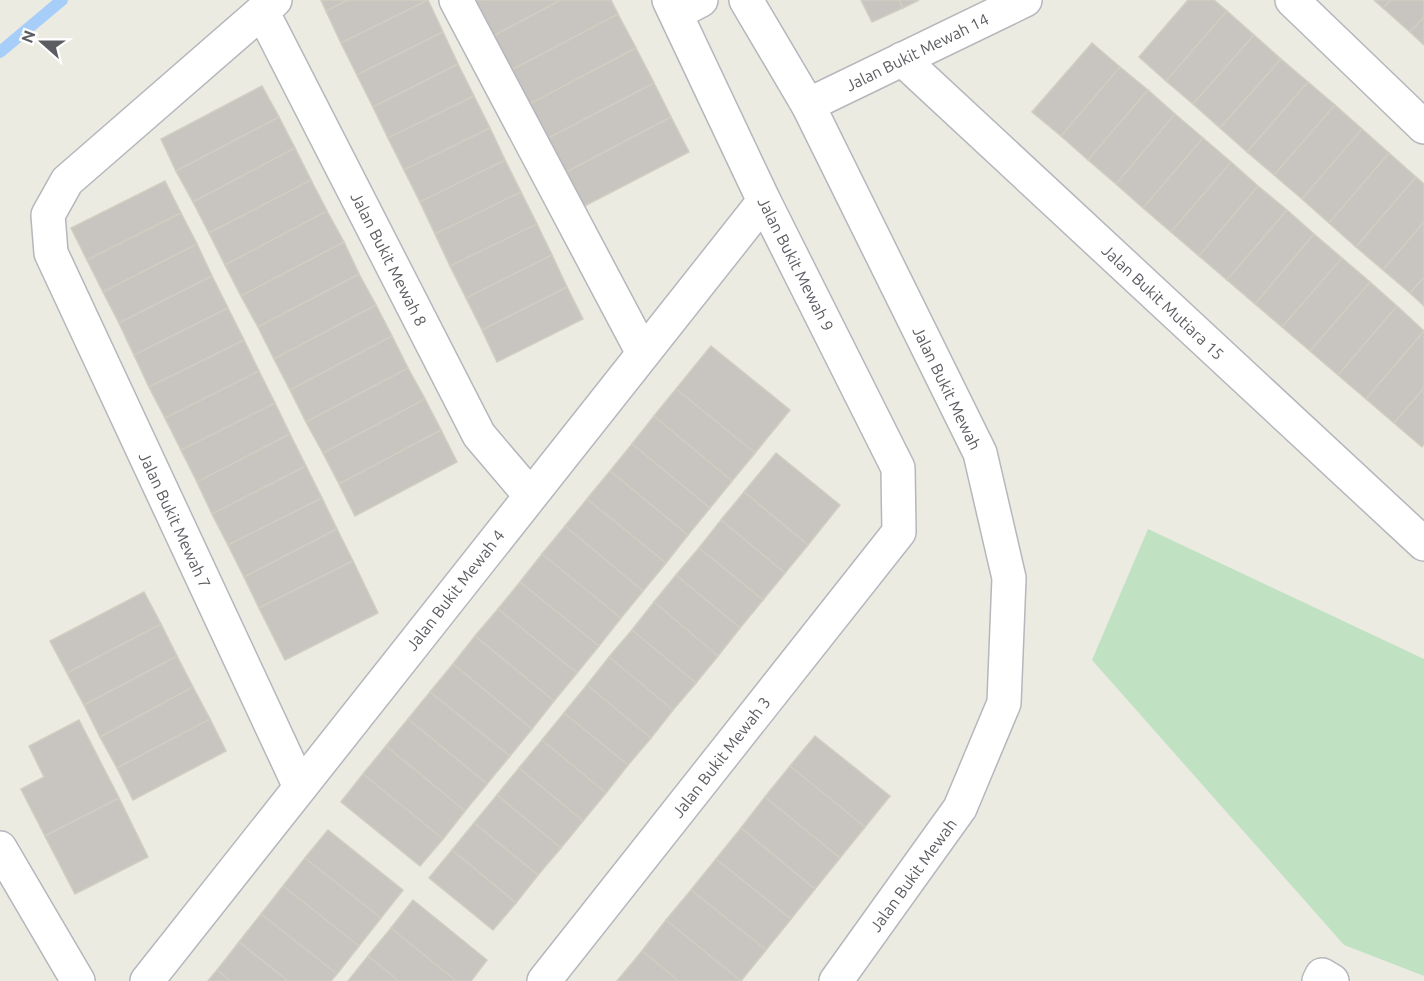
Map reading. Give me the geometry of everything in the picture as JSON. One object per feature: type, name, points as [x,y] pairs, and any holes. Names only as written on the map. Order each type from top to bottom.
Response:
[{"type":"street","points":[[456,0],[643,353]]},
{"type":"street","name":"Jalan Bukit Mewah","points":[[746,0],[808,105],[980,453],[1009,578],[1004,703],[960,808],[836,981]]},
{"type":"street","name":"Jalan Bukit Mewah 14","points":[[808,105],[1025,0]]},
{"type":"street","points":[[1292,0],[1424,127]]},
{"type":"street","name":"Jalan Bukit Mewah 9","points":[[682,4],[764,201],[898,468],[899,532]]},
{"type":"street","name":"Jalan Bukit Mewah 7","points":[[269,6],[67,181],[48,214],[51,253],[300,787]]},
{"type":"street","name":"Jalan Bukit Mewah 8","points":[[269,6],[479,435],[530,495]]},
{"type":"street","name":"Jalan Bukit Mutiara 15","points":[[902,59],[1424,544]]},
{"type":"street","name":"Jalan Bukit Mewah 4","points":[[147,981],[764,201]]},
{"type":"street","name":"Jalan Bukit Mewah 3","points":[[543,981],[899,532]]},
{"type":"street","points":[[0,848],[78,981]]},
{"type":"street","points":[[1319,981],[1322,975],[1332,981]]},
{"type":"green space","points":[[1148,529],[1424,659],[1424,976],[1344,945],[1092,660]]},
{"type":"building","points":[[321,0],[348,0],[326,11]]},
{"type":"building","points":[[348,0],[428,0],[341,43],[326,11]]},
{"type":"building","points":[[428,0],[443,32],[357,75],[341,43]]},
{"type":"building","points":[[477,0],[561,0],[484,41],[466,6]]},
{"type":"building","points":[[561,0],[611,0],[618,14],[502,75],[484,41]]},
{"type":"building","points":[[861,0],[899,0],[903,8],[872,22]]},
{"type":"building","points":[[899,0],[919,0],[903,8]]},
{"type":"building","points":[[1188,0],[1214,0],[1227,11],[1166,81],[1139,57]]},
{"type":"building","points":[[1374,0],[1391,0],[1383,8]]},
{"type":"building","points":[[1391,0],[1424,0],[1424,17],[1410,32],[1383,8]]},
{"type":"building","points":[[1227,11],[1254,35],[1193,104],[1166,81]]},
{"type":"building","points":[[618,14],[636,48],[520,109],[502,75]]},
{"type":"building","points":[[1424,17],[1424,45],[1410,32]]},
{"type":"building","points":[[443,32],[458,64],[373,107],[357,75]]},
{"type":"building","points":[[1254,35],[1281,59],[1220,128],[1193,104]]},
{"type":"building","points":[[1092,43],[1120,67],[1061,136],[1032,112]]},
{"type":"building","points":[[636,48],[654,83],[537,144],[520,109]]},
{"type":"building","points":[[1281,59],[1308,82],[1247,152],[1220,128]]},
{"type":"building","points":[[458,64],[474,96],[388,138],[373,107]]},
{"type":"building","points":[[1120,67],[1148,90],[1088,160],[1061,136]]},
{"type":"building","points":[[1308,82],[1335,105],[1274,175],[1247,152]]},
{"type":"building","points":[[654,83],[671,117],[555,178],[537,144]]},
{"type":"building","points":[[262,86],[279,117],[176,171],[161,139]]},
{"type":"building","points":[[1148,90],[1175,114],[1116,184],[1088,160]]},
{"type":"building","points":[[474,96],[490,128],[404,170],[388,138]]},
{"type":"building","points":[[1335,105],[1362,129],[1302,199],[1274,175]]},
{"type":"building","points":[[1175,114],[1203,138],[1143,208],[1116,184]]},
{"type":"building","points":[[279,117],[295,148],[193,202],[176,171]]},
{"type":"building","points":[[671,117],[689,152],[573,212],[555,178]]},
{"type":"building","points":[[490,128],[505,160],[420,202],[404,170]]},
{"type":"building","points":[[1362,129],[1389,153],[1329,223],[1302,199]]},
{"type":"building","points":[[1203,138],[1231,162],[1171,232],[1143,208]]},
{"type":"building","points":[[295,148],[311,180],[209,233],[193,202]]},
{"type":"building","points":[[1389,153],[1416,177],[1356,247],[1329,223]]},
{"type":"building","points":[[505,160],[521,192],[435,234],[420,202]]},
{"type":"building","points":[[1231,162],[1258,186],[1199,256],[1171,232]]},
{"type":"building","points":[[1416,177],[1424,184],[1424,222],[1383,270],[1356,247]]},
{"type":"building","points":[[311,180],[327,211],[225,265],[209,233]]},
{"type":"building","points":[[165,181],[181,213],[87,260],[71,228]]},
{"type":"building","points":[[1258,186],[1287,210],[1227,280],[1199,256]]},
{"type":"building","points":[[521,192],[537,224],[450,266],[435,234]]},
{"type":"building","points":[[1287,210],[1314,234],[1255,304],[1227,280]]},
{"type":"building","points":[[327,211],[344,242],[241,296],[225,265]]},
{"type":"building","points":[[181,213],[197,244],[103,292],[87,260]]},
{"type":"building","points":[[1424,222],[1424,277],[1410,293],[1383,270]]},
{"type":"building","points":[[537,224],[552,255],[466,298],[450,266]]},
{"type":"building","points":[[1314,234],[1342,258],[1282,327],[1255,304]]},
{"type":"building","points":[[344,242],[359,274],[258,327],[241,296]]},
{"type":"building","points":[[197,244],[212,276],[119,323],[103,292]]},
{"type":"building","points":[[552,255],[567,287],[482,330],[466,298]]},
{"type":"building","points":[[1342,258],[1370,282],[1310,351],[1282,327]]},
{"type":"building","points":[[359,274],[376,305],[274,359],[258,327]]},
{"type":"building","points":[[212,276],[228,308],[134,355],[119,323]]},
{"type":"building","points":[[1424,277],[1424,306],[1410,293]]},
{"type":"building","points":[[1370,282],[1397,306],[1338,375],[1310,351]]},
{"type":"building","points":[[567,287],[583,319],[497,362],[482,330]]},
{"type":"building","points":[[376,305],[392,336],[290,390],[274,359]]},
{"type":"building","points":[[1397,306],[1424,331],[1366,399],[1338,375]]},
{"type":"building","points":[[228,308],[244,340],[149,387],[134,355]]},
{"type":"building","points":[[1424,331],[1424,388],[1394,423],[1366,399]]},
{"type":"building","points":[[392,336],[408,368],[306,422],[290,390]]},
{"type":"building","points":[[244,340],[259,371],[165,418],[149,387]]},
{"type":"building","points":[[711,346],[790,410],[755,453],[676,389]]},
{"type":"building","points":[[408,368],[425,399],[323,453],[306,422]]},
{"type":"building","points":[[259,371],[275,403],[181,450],[165,418]]},
{"type":"building","points":[[1424,388],[1424,444],[1422,447],[1394,423]]},
{"type":"building","points":[[676,389],[755,453],[732,481],[654,416]]},
{"type":"building","points":[[425,399],[441,430],[339,484],[323,453]]},
{"type":"building","points":[[275,403],[290,434],[197,482],[181,450]]},
{"type":"building","points":[[654,416],[732,481],[710,508],[632,444]]},
{"type":"building","points":[[441,430],[457,462],[355,516],[339,484]]},
{"type":"building","points":[[290,434],[306,466],[212,514],[197,482]]},
{"type":"building","points":[[632,444],[710,508],[688,535],[610,471]]},
{"type":"building","points":[[776,453],[840,505],[808,545],[744,492]]},
{"type":"building","points":[[306,466],[322,498],[228,545],[212,514]]},
{"type":"building","points":[[610,471],[688,535],[666,563],[587,499]]},
{"type":"building","points":[[744,492],[808,545],[785,573],[721,520]]},
{"type":"building","points":[[322,498],[337,529],[244,577],[228,545]]},
{"type":"building","points":[[587,499],[666,563],[643,591],[565,526]]},
{"type":"building","points":[[721,520],[785,573],[763,600],[699,548]]},
{"type":"building","points":[[565,526],[643,591],[621,618],[542,554]]},
{"type":"building","points":[[337,529],[353,561],[259,608],[244,577]]},
{"type":"building","points":[[699,548],[763,600],[740,628],[676,575]]},
{"type":"building","points":[[542,554],[621,618],[599,646],[520,582]]},
{"type":"building","points":[[353,561],[378,613],[285,660],[259,608]]},
{"type":"building","points":[[676,575],[740,628],[718,656],[654,602]]},
{"type":"building","points":[[520,582],[599,646],[577,673],[498,609]]},
{"type":"building","points":[[144,592],[161,624],[67,673],[50,641]]},
{"type":"building","points":[[654,602],[718,656],[696,683],[632,630]]},
{"type":"building","points":[[498,609],[577,673],[554,701],[475,636]]},
{"type":"building","points":[[161,624],[177,656],[84,705],[67,673]]},
{"type":"building","points":[[632,630],[696,683],[673,710],[609,657]]},
{"type":"building","points":[[475,636],[554,701],[532,729],[453,664]]},
{"type":"building","points":[[177,656],[193,687],[100,737],[84,705]]},
{"type":"building","points":[[609,657],[673,710],[651,738],[587,685]]},
{"type":"building","points":[[453,664],[532,729],[510,756],[430,692]]},
{"type":"building","points":[[587,685],[651,738],[628,765],[564,713]]},
{"type":"building","points":[[193,687],[210,719],[117,768],[100,737]]},
{"type":"building","points":[[430,692],[510,756],[487,784],[408,719]]},
{"type":"building","points":[[564,713],[628,765],[606,793],[542,740]]},
{"type":"building","points":[[210,719],[226,751],[133,800],[117,768]]},
{"type":"building","points":[[408,719],[487,784],[465,811],[386,746]]},
{"type":"building","points":[[79,720],[119,798],[45,836],[21,789],[44,777],[29,746]]},
{"type":"building","points":[[815,736],[890,796],[865,827],[790,766]]},
{"type":"building","points":[[542,740],[606,793],[583,821],[519,768]]},
{"type":"building","points":[[386,746],[465,811],[443,839],[363,774]]},
{"type":"building","points":[[790,766],[865,827],[840,858],[765,797]]},
{"type":"building","points":[[519,768],[583,821],[561,848],[497,795]]},
{"type":"building","points":[[363,774],[443,839],[420,866],[341,802]]},
{"type":"building","points":[[497,795],[561,848],[538,875],[474,823]]},
{"type":"building","points":[[765,797],[840,858],[815,889],[741,828]]},
{"type":"building","points":[[119,798],[148,857],[75,894],[45,836]]},
{"type":"building","points":[[474,823],[538,875],[516,903],[452,850]]},
{"type":"building","points":[[741,828],[815,889],[791,919],[716,859]]},
{"type":"building","points":[[328,830],[403,890],[381,918],[305,858]]},
{"type":"building","points":[[452,850],[516,903],[493,930],[429,878]]},
{"type":"building","points":[[305,858],[381,918],[359,946],[283,886]]},
{"type":"building","points":[[716,859],[791,919],[766,950],[691,890]]},
{"type":"building","points":[[283,886],[359,946],[337,974],[261,914]]},
{"type":"building","points":[[691,890],[766,950],[741,981],[666,920]]},
{"type":"building","points":[[413,900],[487,960],[471,981],[456,981],[391,928]]},
{"type":"building","points":[[261,914],[337,974],[331,981],[288,981],[239,942]]},
{"type":"building","points":[[666,920],[741,981],[679,981],[642,951]]},
{"type":"building","points":[[391,928],[456,981],[399,981],[368,956]]},
{"type":"building","points":[[239,942],[288,981],[231,981],[217,970]]},
{"type":"building","points":[[642,951],[679,981],[617,981]]},
{"type":"building","points":[[368,956],[399,981],[348,981]]},
{"type":"building","points":[[217,970],[231,981],[208,981]]},
{"type":"waterway","points":[[0,52],[62,0]]}]
